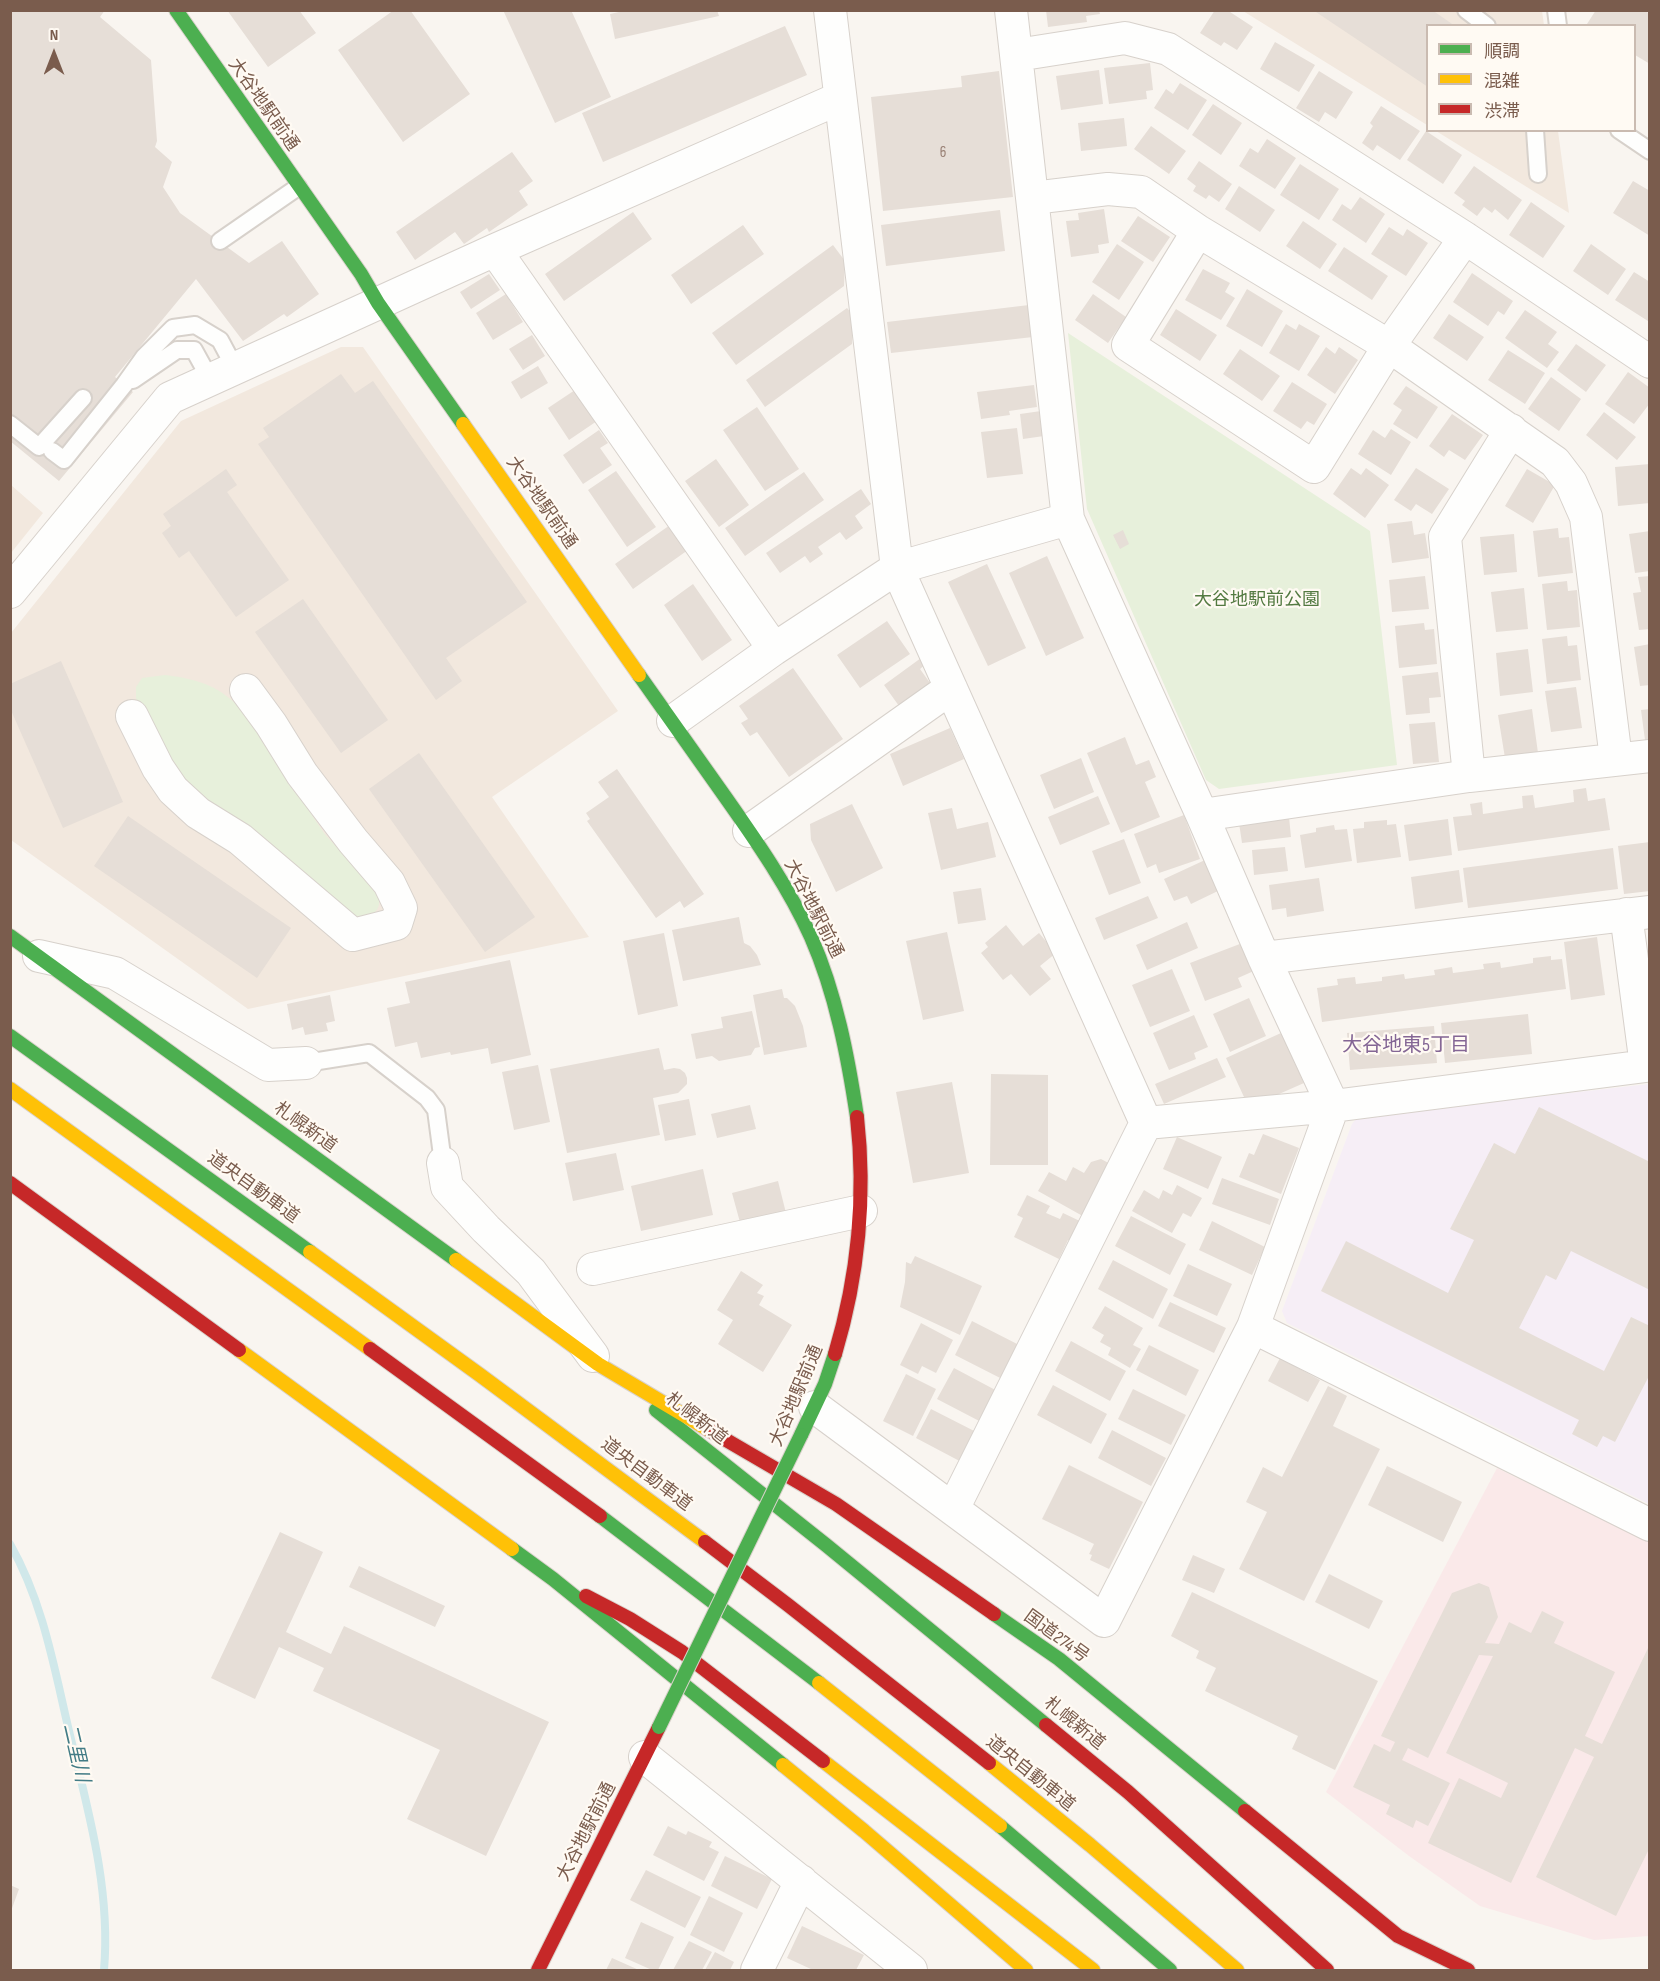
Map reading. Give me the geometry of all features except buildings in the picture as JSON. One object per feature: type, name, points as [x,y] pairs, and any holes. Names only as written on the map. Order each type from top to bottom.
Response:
[{"type":"main road","name":"大谷地駅前通","points":[[176,10],[361,274],[378,303],[749,831],[792,899],[811,938],[827,978],[850,1066],[861,1151],[861,1211],[853,1283],[827,1379],[645,1756],[538,1971]]},
{"type":"main road","name":"札幌新道","points":[[10,936],[598,1364],[826,1545],[1128,1792],[1327,1971]]},
{"type":"main road","name":"道央自動車道","points":[[10,1036],[488,1379],[785,1602],[1024,1791],[1237,1971]]},
{"type":"main road","points":[[10,1089],[588,1507],[758,1635],[1008,1833],[1170,1971]]},
{"type":"main road","points":[[10,1183],[553,1579],[864,1832],[1026,1971]]},
{"type":"main road","name":"国道274号","points":[[598,1364],[836,1504],[1059,1659],[1398,1936],[1468,1971]]},
{"type":"main road","points":[[553,1579],[630,1618],[682,1652],[1093,1971]]},
{"type":"main road","points":[[1398,1936],[1437,1971]]},
{"type":"main road","points":[[1004,1952],[1019,1971]]},
{"type":"street","points":[[830,10],[897,568],[1146,1123]]},
{"type":"street","points":[[815,1407],[1104,1621],[1253,1327],[1333,1106],[1264,958],[1202,814],[1068,519],[1011,10]]},
{"type":"street","points":[[1017,55],[1125,38],[1168,49],[1465,238],[1650,362]]},
{"type":"street","points":[[10,592],[170,398],[495,250],[840,98]]},
{"type":"street","points":[[1033,198],[1108,189],[1141,192],[1198,231],[1389,346],[1555,462],[1571,483],[1586,517],[1616,759]]},
{"type":"street","points":[[1198,231],[1128,345],[1314,467],[1389,346],[1465,238]]},
{"type":"street","points":[[495,250],[774,649]]},
{"type":"street","points":[[1469,776],[1445,537],[1511,430]]},
{"type":"street","points":[[673,721],[774,649],[897,568],[1068,519]]},
{"type":"street","points":[[749,831],[951,688]]},
{"type":"street","points":[[132,716],[158,768],[173,790],[198,813],[240,840],[353,935],[396,924],[401,908],[389,883],[353,841],[302,774],[271,724],[246,690]]},
{"type":"street","points":[[1202,814],[1469,776],[1650,756]]},
{"type":"street","points":[[1146,1123],[1333,1106],[1646,1066],[1638,913],[1264,958]]},
{"type":"street","points":[[39,957],[115,973],[268,1065],[306,1063]]},
{"type":"street","points":[[953,1509],[1146,1123]]},
{"type":"street","points":[[443,1163],[447,1187],[531,1272],[598,1364]]},
{"type":"street","points":[[593,1269],[861,1211]]},
{"type":"street","points":[[1253,1327],[1650,1525]]},
{"type":"street","points":[[645,1756],[911,1971]]},
{"type":"street","points":[[756,1971],[801,1881]]},
{"type":"lane","points":[[1466,10],[1485,24]]},
{"type":"lane","points":[[1534,132],[1538,174]]},
{"type":"lane","points":[[1622,132],[1650,151]]},
{"type":"lane","points":[[220,241],[298,187]]},
{"type":"lane","points":[[52,451],[64,460],[144,357],[173,328],[195,325],[220,340],[222,374]]},
{"type":"lane","points":[[124,385],[177,350],[194,350],[222,374]]},
{"type":"lane","points":[[10,424],[39,447],[83,398]]},
{"type":"lane","points":[[306,1063],[369,1053],[427,1098],[436,1110],[443,1163]]},
{"type":"shaded area","points":[[1243,11],[1542,11],[1544,24],[1426,24],[1426,124]]},
{"type":"shaded area","points":[[1438,132],[1558,132],[1569,213]]},
{"type":"shaded area","points":[[341,347],[363,347],[618,711],[492,797],[589,937],[248,1009],[11,840],[11,633],[181,421]]},
{"type":"shaded area","points":[[11,485],[43,513],[11,553]]},
{"type":"shaded area","points":[[1649,1084],[1649,1504],[1287,1323],[1282,1311],[1352,1124],[1358,1117]]},
{"type":"shaded area","points":[[1497,1468],[1649,1542],[1649,1936],[1594,1940],[1480,1906],[1409,1856],[1326,1792]]},
{"type":"green space","name":"大谷地駅前公園","points":[[1068,333],[1370,531],[1397,765],[1219,789],[1206,780],[1087,509]]},
{"type":"green space","points":[[165,675],[206,684],[222,693],[244,712],[272,751],[324,833],[364,873],[377,890],[379,904],[375,912],[355,921],[181,784],[141,712],[136,698],[136,687],[142,678]]},
{"type":"waterway","name":"二里川","points":[[10,1544],[31,1589],[46,1635],[90,1820],[104,1910],[104,1970]]},
{"type":"traffic: fast","points":[[176,10],[463,424]]},
{"type":"traffic: fast","points":[[639,675],[761,848],[783,883],[811,937],[834,1003],[850,1072],[857,1117]]},
{"type":"traffic: fast","points":[[10,936],[456,1260]]},
{"type":"traffic: fast","points":[[10,1036],[310,1252]]},
{"type":"traffic: fast","points":[[801,1435],[825,1384],[835,1354]]},
{"type":"traffic: fast","points":[[656,1410],[1046,1725]]},
{"type":"traffic: fast","points":[[659,1727],[801,1435]]},
{"type":"traffic: fast","points":[[600,1516],[819,1683]]},
{"type":"traffic: fast","points":[[512,1549],[553,1579],[783,1765]]},
{"type":"traffic: fast","points":[[994,1614],[1059,1659],[1245,1811]]},
{"type":"traffic: fast","points":[[1000,1826],[1170,1970]]},
{"type":"traffic: slow","points":[[463,424],[639,675]]},
{"type":"traffic: slow","points":[[10,1089],[370,1349]]},
{"type":"traffic: slow","points":[[310,1252],[705,1542]]},
{"type":"traffic: slow","points":[[456,1260],[598,1364],[709,1430]]},
{"type":"traffic: slow","points":[[239,1350],[512,1549]]},
{"type":"traffic: slow","points":[[819,1683],[1000,1826]]},
{"type":"traffic: slow","points":[[823,1761],[1093,1970]]},
{"type":"traffic: slow","points":[[989,1763],[1237,1970]]},
{"type":"traffic: slow","points":[[783,1765],[1026,1970]]},
{"type":"traffic: jam","points":[[835,1354],[849,1296],[858,1237],[861,1177],[857,1117]]},
{"type":"traffic: jam","points":[[10,1183],[239,1350]]},
{"type":"traffic: jam","points":[[370,1349],[600,1516]]},
{"type":"traffic: jam","points":[[709,1430],[836,1504],[994,1614]]},
{"type":"traffic: jam","points":[[705,1542],[989,1763]]},
{"type":"traffic: jam","points":[[586,1596],[630,1619],[682,1652],[823,1761]]},
{"type":"traffic: jam","points":[[1046,1725],[1128,1792],[1327,1970]]},
{"type":"traffic: jam","points":[[538,1970],[659,1727]]},
{"type":"traffic: jam","points":[[1245,1811],[1398,1936],[1468,1970]]},
{"type":"district","name":"大谷地東5丁目","points":[[1406,1046]]}]
